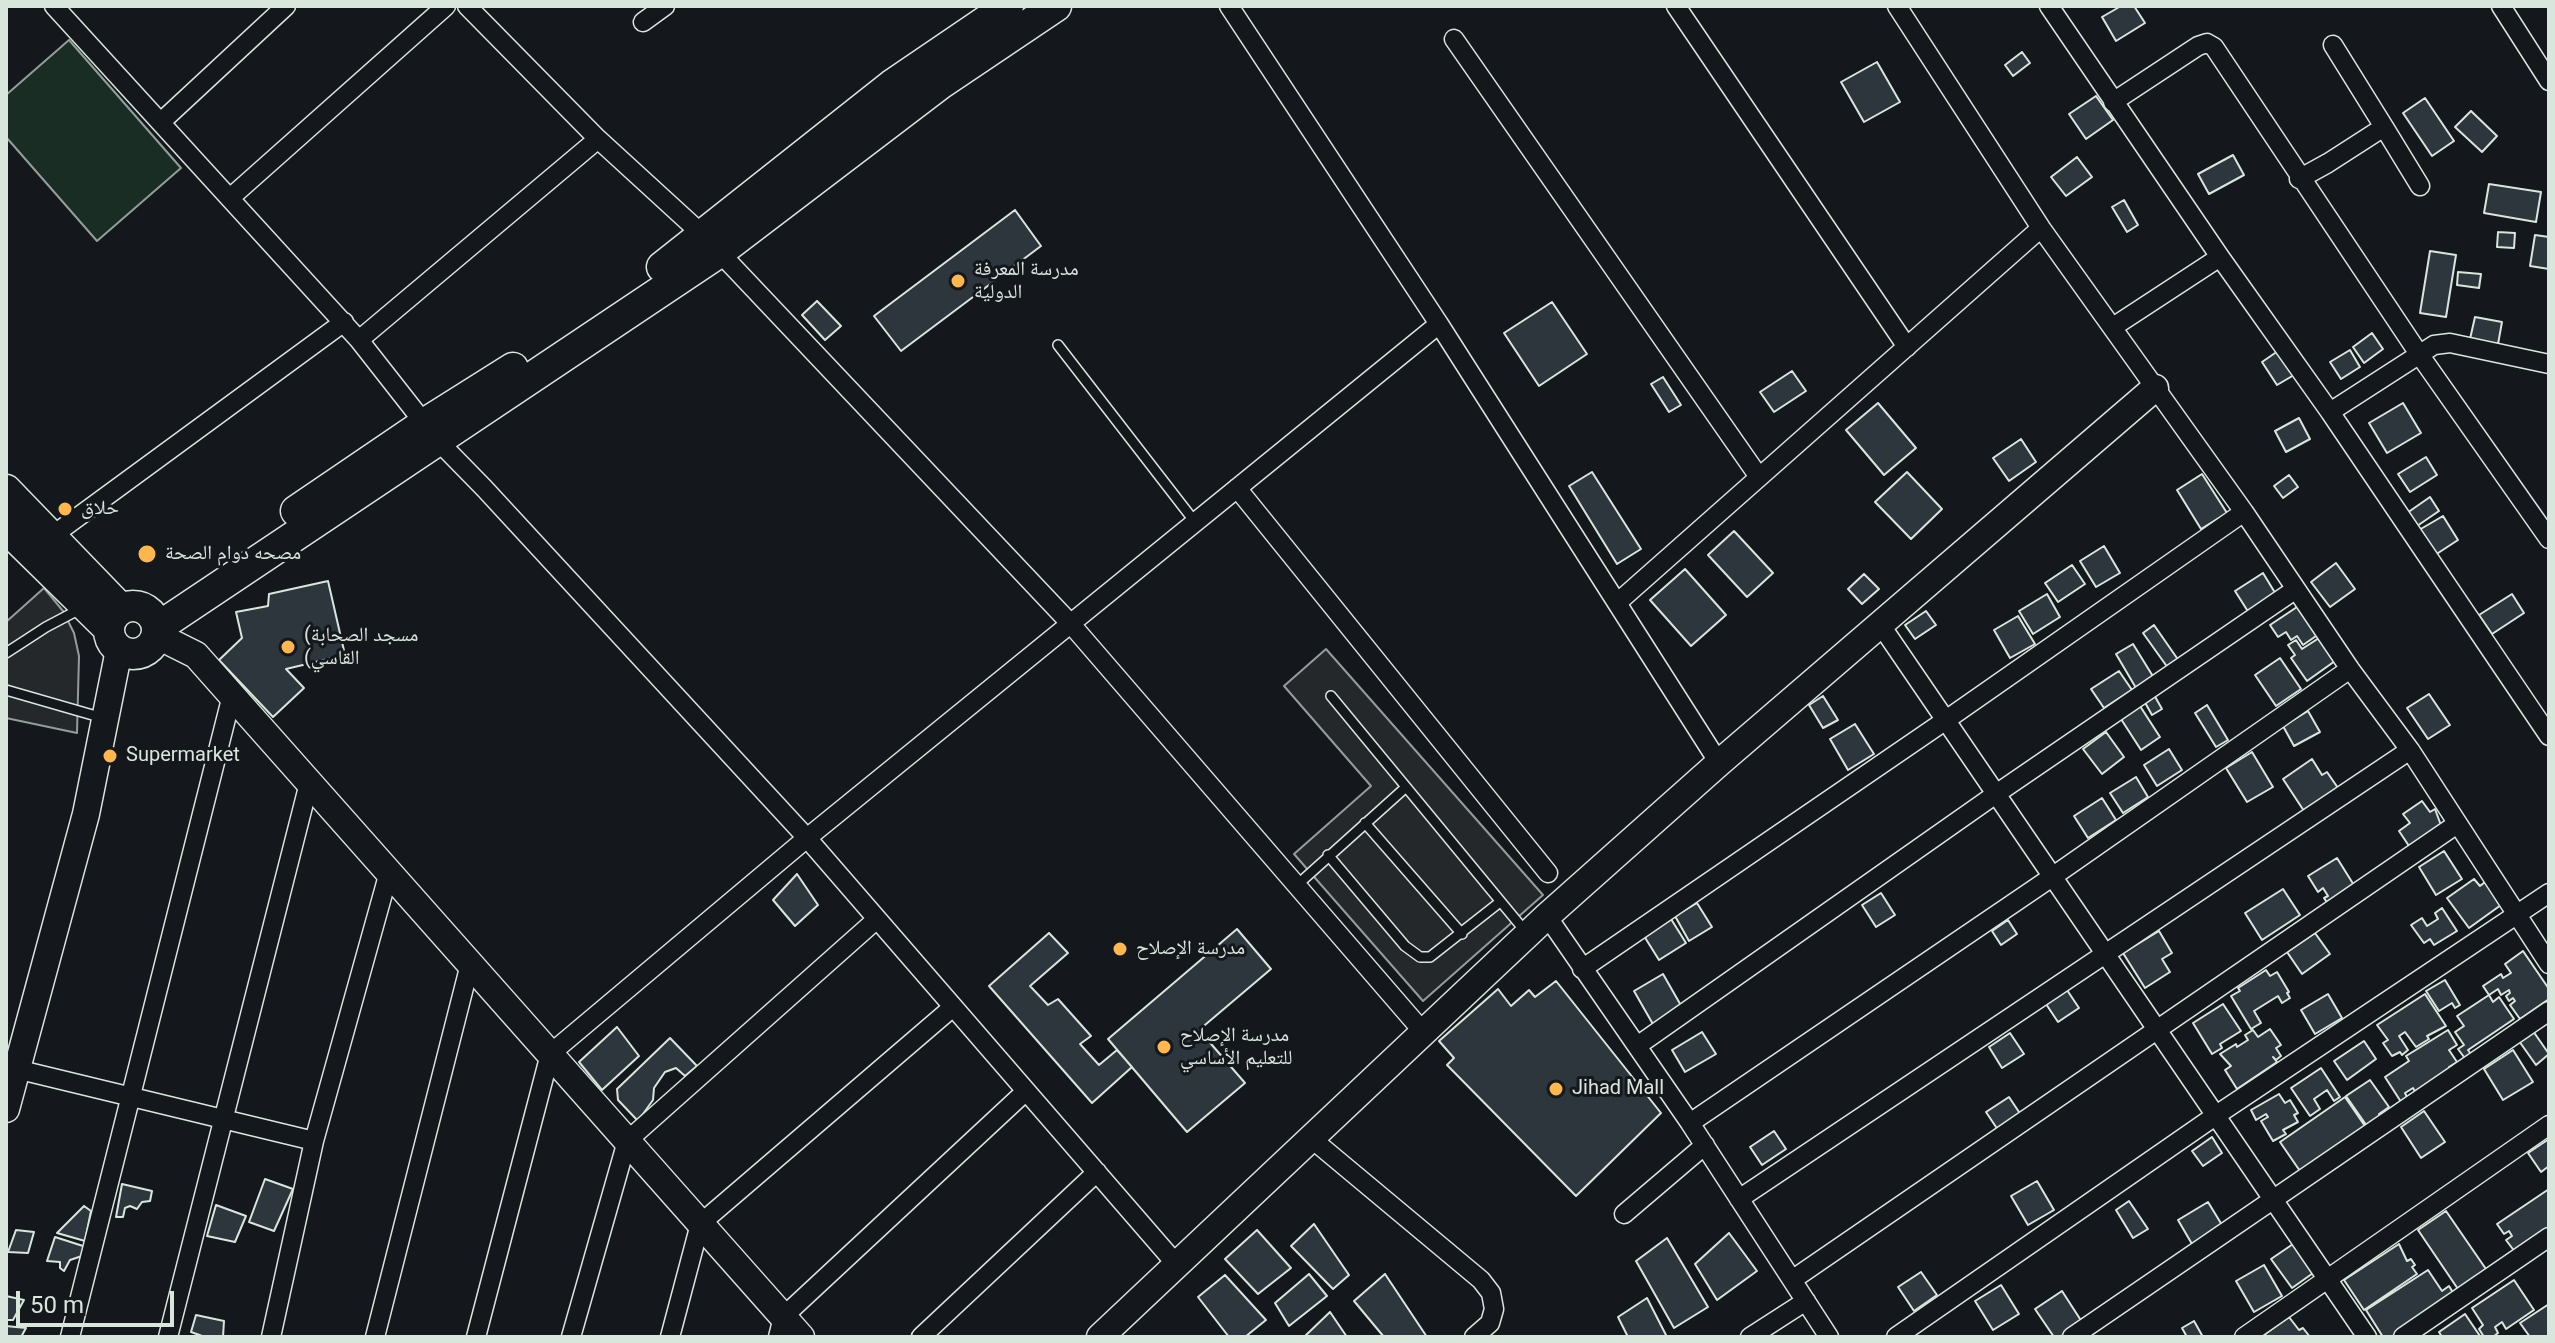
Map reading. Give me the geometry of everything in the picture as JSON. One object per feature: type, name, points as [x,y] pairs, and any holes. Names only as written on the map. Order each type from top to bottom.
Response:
[{"type":"main road","points":[[711,244],[879,95],[967,31],[1008,6]]},
{"type":"main road","points":[[135,628],[711,244],[1056,6]]},
{"type":"main road","points":[[6,490],[135,628]]},
{"type":"main road","points":[[6,528],[86,606],[135,628]]},
{"type":"street","points":[[54,6],[344,322],[431,433],[807,838],[1177,1265]]},
{"type":"street","points":[[161,122],[286,6]]},
{"type":"street","points":[[230,198],[446,6]]},
{"type":"street","points":[[467,6],[598,139],[711,244],[1070,623],[1425,1034]]},
{"type":"street","points":[[643,22],[665,6]]},
{"type":"street","points":[[1229,6],[1439,324],[1719,763]]},
{"type":"street","points":[[1676,6],[1907,347]]},
{"type":"street","points":[[1897,6],[2041,228],[2410,750],[2549,964]]},
{"type":"street","points":[[2049,6],[2548,731]]},
{"type":"street","points":[[2501,6],[2549,81]]},
{"type":"street","points":[[1454,39],[1759,477]]},
{"type":"street","points":[[2113,102],[2190,50],[2207,43],[2214,47],[2299,179],[2419,354],[2546,527]]},
{"type":"street","points":[[2333,45],[2420,186]]},
{"type":"street","points":[[2299,179],[2384,127]]},
{"type":"street","points":[[359,340],[598,139]]},
{"type":"street","points":[[1617,603],[2041,228]]},
{"type":"street","points":[[2113,327],[2220,257]]},
{"type":"street","points":[[52,536],[344,322]]},
{"type":"street","points":[[476,1337],[550,1054],[807,838],[1439,324]]},
{"type":"street","points":[[2330,412],[2434,345],[2450,343],[2549,364]]},
{"type":"street","points":[[1100,1337],[1425,1034],[1537,925],[1719,763],[2155,388]]},
{"type":"street","points":[[1237,488],[1548,873]]},
{"type":"street","points":[[1582,969],[2244,512]]},
{"type":"street","points":[[1637,1046],[1996,794],[2296,589]]},
{"type":"street","points":[[1880,624],[2367,1337]]},
{"type":"street","points":[[6,1109],[86,814],[105,718],[135,628],[196,655],[700,1224],[780,1327],[801,1337]]},
{"type":"street","points":[[1690,1123],[2052,877],[2350,669]]},
{"type":"street","points":[[70,1337],[232,695]]},
{"type":"street","points":[[1739,1199],[2410,750]]},
{"type":"street","points":[[168,1337],[309,783]]},
{"type":"street","points":[[1792,1280],[2457,824]]},
{"type":"street","points":[[271,1337],[314,1141],[389,872]]},
{"type":"street","points":[[1896,1337],[2215,1116],[2549,893]]},
{"type":"street","points":[[571,1337],[627,1141],[877,919]]},
{"type":"street","points":[[1537,925],[1582,969],[1637,1046],[1829,1337]]},
{"type":"street","points":[[375,1337],[470,964]]},
{"type":"street","points":[[670,1337],[700,1224],[953,1007]]},
{"type":"street","points":[[2072,1337],[2549,1011]]},
{"type":"street","points":[[16,1069],[314,1141]]},
{"type":"street","points":[[780,1327],[1026,1091]]},
{"type":"street","points":[[2244,1337],[2549,1125]]},
{"type":"street","points":[[1312,1139],[1481,1280],[1491,1293],[1494,1309],[1490,1323],[1474,1337]]},
{"type":"street","points":[[1624,1214],[1705,1145]]},
{"type":"street","points":[[921,1337],[1097,1172]]},
{"type":"street","points":[[2403,1337],[2549,1237]]},
{"type":"street","points":[[1750,1337],[1806,1301]]},
{"type":"lane","points":[[1058,345],[1195,522]]},
{"type":"lane","points":[[6,653],[86,606]]},
{"type":"lane","points":[[6,690],[105,718]]},
{"type":"lane","points":[[1331,696],[1500,902],[1537,925]]},
{"type":"lane","points":[[1296,886],[1405,788]]},
{"type":"lane","points":[[1365,823],[1462,934]]},
{"type":"lane","points":[[1328,855],[1405,946],[1420,957],[1430,957],[1500,902]]},
{"type":"green space","points":[[69,40],[181,168],[97,241],[6,137],[6,95]]},
{"type":"shaded area","points":[[44,588],[63,611],[74,633],[79,656],[77,733],[6,718],[6,622]]},
{"type":"shaded area","points":[[1326,649],[1543,895],[1423,1001],[1294,854],[1371,786],[1284,686]]},
{"type":"building","points":[[2121,6],[2134,6],[2145,23],[2116,41],[2102,17]]},
{"type":"building","points":[[2022,52],[2030,63],[2013,76],[2005,65]]},
{"type":"building","points":[[1877,62],[1900,102],[1864,122],[1841,82]]},
{"type":"building","points":[[2096,96],[2113,120],[2086,139],[2069,114]]},
{"type":"building","points":[[2425,98],[2454,141],[2432,156],[2403,113]]},
{"type":"building","points":[[2471,111],[2497,136],[2482,152],[2455,127]]},
{"type":"building","points":[[2233,155],[2244,175],[2209,194],[2198,174]]},
{"type":"building","points":[[2077,157],[2092,177],[2066,196],[2051,177]]},
{"type":"building","points":[[2489,184],[2541,192],[2536,222],[2484,213]]},
{"type":"building","points":[[2124,200],[2138,225],[2127,232],[2112,207]]},
{"type":"building","name":"مدرسة المعرفة الدولية","points":[[1015,210],[1041,246],[901,351],[874,316]]},
{"type":"building","points":[[2498,232],[2515,233],[2514,248],[2497,247]]},
{"type":"building","points":[[2535,235],[2549,237],[2549,269],[2530,266]]},
{"type":"building","points":[[2430,251],[2456,255],[2446,317],[2420,313]]},
{"type":"building","points":[[2458,272],[2481,274],[2479,288],[2457,285]]},
{"type":"building","points":[[817,301],[841,326],[825,340],[802,315]]},
{"type":"building","points":[[1552,302],[1587,354],[1539,386],[1504,333]]},
{"type":"building","points":[[2475,317],[2502,322],[2498,344],[2470,339]]},
{"type":"building","points":[[2372,333],[2383,349],[2364,363],[2353,347]]},
{"type":"building","points":[[2350,350],[2360,367],[2341,379],[2330,362]]},
{"type":"building","points":[[2278,351],[2294,375],[2277,385],[2262,362]]},
{"type":"building","points":[[1792,371],[1806,391],[1774,412],[1760,392]]},
{"type":"building","points":[[1663,377],[1681,405],[1669,412],[1651,384]]},
{"type":"building","points":[[1878,403],[1916,448],[1884,475],[1846,430]]},
{"type":"building","points":[[2403,403],[2421,433],[2387,453],[2369,423]]},
{"type":"building","points":[[2299,418],[2310,439],[2286,452],[2275,431]]},
{"type":"building","points":[[2021,439],[2036,462],[2009,481],[1993,458]]},
{"type":"building","points":[[2426,457],[2437,475],[2410,492],[2398,474]]},
{"type":"building","points":[[1592,472],[1641,549],[1617,564],[1569,486]]},
{"type":"building","points":[[1907,472],[1942,509],[1911,539],[1875,502]]},
{"type":"building","points":[[2202,474],[2227,513],[2201,529],[2177,490]]},
{"type":"building","points":[[2289,475],[2298,487],[2283,498],[2274,486]]},
{"type":"building","points":[[2430,497],[2439,511],[2417,526],[2407,513]]},
{"type":"building","points":[[2443,516],[2458,540],[2435,555],[2419,530]]},
{"type":"building","points":[[1734,531],[1773,573],[1747,597],[1708,555]]},
{"type":"building","points":[[2104,546],[2120,573],[2096,587],[2080,561]]},
{"type":"building","points":[[2336,563],[2355,589],[2330,607],[2311,582]]},
{"type":"building","points":[[2072,565],[2085,584],[2058,602],[2045,583]]},
{"type":"building","points":[[1685,569],[1726,615],[1691,646],[1650,600]]},
{"type":"building","points":[[2263,573],[2277,596],[2249,613],[2235,591]]},
{"type":"building","points":[[1864,574],[1879,589],[1862,604],[1848,589]]},
{"type":"building","name":"(مسجد الصحابة (القاسي","points":[[328,581],[345,655],[286,669],[304,688],[273,717],[219,660],[242,638],[236,612],[268,606],[269,594]]},
{"type":"building","points":[[2047,594],[2060,617],[2033,634],[2019,611]]},
{"type":"building","points":[[2512,594],[2524,613],[2492,634],[2479,615]]},
{"type":"building","points":[[2300,605],[2319,634],[2303,645],[2297,636],[2291,640],[2286,632],[2278,637],[2270,625]]},
{"type":"building","points":[[1926,611],[1936,625],[1915,639],[1905,625]]},
{"type":"building","points":[[2018,616],[2035,644],[2010,658],[1994,630]]},
{"type":"building","points":[[2154,625],[2179,661],[2168,668],[2143,633]]},
{"type":"building","points":[[2319,638],[2335,661],[2307,681],[2291,658],[2295,655],[2288,645],[2296,640],[2302,649]]},
{"type":"building","points":[[2133,644],[2154,678],[2136,688],[2116,654]]},
{"type":"building","points":[[2280,658],[2301,689],[2276,706],[2255,675]]},
{"type":"building","points":[[2119,671],[2132,690],[2104,708],[2091,689]]},
{"type":"building","points":[[2153,693],[2162,709],[2152,715],[2143,699]]},
{"type":"building","points":[[2429,694],[2450,725],[2428,739],[2407,708]]},
{"type":"building","points":[[1823,696],[1838,720],[1823,728],[1809,705]]},
{"type":"building","points":[[2207,705],[2228,740],[2216,747],[2195,713]]},
{"type":"building","points":[[2140,706],[2160,737],[2141,750],[2121,719]]},
{"type":"building","points":[[2308,711],[2320,732],[2294,746],[2283,726]]},
{"type":"building","points":[[1855,724],[1874,754],[1848,770],[1830,739]]},
{"type":"building","points":[[2106,732],[2124,757],[2102,774],[2083,749]]},
{"type":"building","points":[[2169,749],[2182,770],[2157,786],[2144,765]]},
{"type":"building","points":[[2252,752],[2273,787],[2247,802],[2226,768]]},
{"type":"building","points":[[2312,759],[2322,775],[2327,772],[2338,788],[2304,811],[2283,779]]},
{"type":"building","points":[[2136,777],[2148,797],[2123,813],[2110,793]]},
{"type":"building","points":[[2102,798],[2116,820],[2088,838],[2074,816]]},
{"type":"building","points":[[2422,801],[2430,812],[2435,809],[2442,828],[2411,849],[2399,831],[2410,823],[2403,814]]},
{"type":"building","points":[[2444,851],[2462,879],[2436,895],[2419,867]]},
{"type":"building","points":[[2337,858],[2357,890],[2330,907],[2324,898],[2328,896],[2323,888],[2318,892],[2308,876]]},
{"type":"building","points":[[797,874],[818,905],[795,926],[773,900]]},
{"type":"building","points":[[2474,879],[2480,886],[2485,882],[2501,905],[2469,928],[2447,898]]},
{"type":"building","points":[[2283,889],[2300,915],[2262,940],[2245,913]]},
{"type":"building","points":[[1881,893],[1895,915],[1876,927],[1862,905]]},
{"type":"building","points":[[1697,903],[1712,927],[1689,941],[1675,916]]},
{"type":"building","points":[[2442,908],[2457,931],[2434,945],[2430,939],[2424,943],[2411,925],[2422,918],[2427,926],[2438,919],[2435,913]]},
{"type":"building","points":[[1671,919],[1686,943],[1659,960],[1644,936]]},
{"type":"building","points":[[2008,920],[2017,934],[2001,945],[1992,931]]},
{"type":"building","points":[[1237,929],[1271,969],[1199,1030],[1245,1083],[1187,1132],[1108,1039]]},
{"type":"building","points":[[2159,931],[2172,953],[2162,959],[2170,972],[2145,988],[2123,953]]},
{"type":"building","points":[[1049,933],[1068,953],[1030,986],[1048,1005],[1058,999],[1091,1036],[1080,1044],[1099,1065],[1117,1050],[1132,1067],[1092,1103],[989,986]]},
{"type":"building","points":[[2315,933],[2330,954],[2302,974],[2287,952]]},
{"type":"building","points":[[2523,951],[2549,989],[2549,999],[2520,1019],[2510,1005],[2515,1001],[2513,998],[2509,1001],[2506,996],[2509,990],[2501,995],[2498,989],[2489,995],[2483,986],[2501,974],[2503,978],[2511,973],[2505,964]]},
{"type":"building","points":[[2266,970],[2270,976],[2277,972],[2290,998],[2282,1003],[2278,996],[2254,1011],[2261,1023],[2251,1029],[2231,996]]},
{"type":"building","points":[[1663,974],[1683,1009],[1654,1026],[1634,991]]},
{"type":"building","points":[[2445,980],[2460,1005],[2455,1008],[2452,1003],[2439,1011],[2426,991]]},
{"type":"building","name":"Jihad Mall","points":[[1556,981],[1661,1113],[1576,1196],[1447,1065],[1454,1058],[1439,1041],[1498,989],[1511,1006],[1529,990],[1535,997]]},
{"type":"building","points":[[2067,990],[2079,1008],[2058,1022],[2046,1004]]},
{"type":"building","points":[[2328,994],[2342,1018],[2315,1034],[2301,1010]]},
{"type":"building","points":[[2425,994],[2446,1026],[2427,1036],[2429,1039],[2416,1047],[2405,1032],[2399,1036],[2408,1050],[2402,1055],[2400,1052],[2392,1056],[2383,1043],[2388,1040],[2377,1025]]},
{"type":"building","points":[[2489,995],[2493,1002],[2499,997],[2514,1019],[2468,1050],[2473,1057],[2467,1061],[2458,1049],[2464,1045],[2455,1032],[2464,1026],[2457,1016]]},
{"type":"building","points":[[2223,1004],[2241,1031],[2220,1044],[2222,1048],[2212,1054],[2193,1023]]},
{"type":"building","points":[[617,1027],[639,1056],[602,1090],[579,1062]]},
{"type":"building","points":[[2270,1029],[2281,1045],[2276,1048],[2281,1056],[2276,1060],[2273,1057],[2277,1062],[2237,1089],[2225,1070],[2231,1066],[2220,1054],[2248,1040],[2245,1035],[2253,1030],[2258,1037]]},
{"type":"building","points":[[2448,1030],[2457,1045],[2449,1050],[2457,1062],[2449,1067],[2452,1071],[2418,1097],[2413,1088],[2405,1093],[2409,1101],[2403,1105],[2385,1077],[2409,1061],[2406,1056]]},
{"type":"building","points":[[2533,1031],[2549,1054],[2536,1065],[2519,1041]]},
{"type":"building","points":[[1702,1032],[1716,1054],[1685,1072],[1672,1050]]},
{"type":"building","points":[[2010,1033],[2024,1054],[2002,1068],[1989,1047]]},
{"type":"building","points":[[670,1038],[697,1066],[685,1076],[676,1068],[665,1072],[654,1088],[653,1100],[638,1121],[618,1100],[617,1089]]},
{"type":"building","points":[[2364,1041],[2376,1059],[2347,1080],[2334,1061]]},
{"type":"building","points":[[2513,1050],[2533,1082],[2503,1100],[2484,1069]]},
{"type":"building","points":[[2321,1068],[2340,1097],[2334,1101],[2327,1090],[2314,1099],[2320,1109],[2310,1116],[2291,1088]]},
{"type":"building","points":[[2370,1080],[2389,1107],[2379,1114],[2382,1120],[2369,1129],[2346,1096]]},
{"type":"building","points":[[2279,1094],[2285,1103],[2290,1100],[2298,1113],[2294,1115],[2298,1122],[2283,1130],[2286,1134],[2273,1141],[2261,1121],[2268,1117],[2266,1114],[2256,1120],[2251,1110]]},
{"type":"building","points":[[2009,1097],[2021,1115],[1998,1130],[1986,1112]]},
{"type":"building","points":[[2345,1097],[2367,1129],[2302,1174],[2280,1142]]},
{"type":"building","points":[[2424,1111],[2445,1142],[2421,1158],[2401,1127]]},
{"type":"building","points":[[1774,1131],[1786,1149],[1762,1165],[1750,1147]]},
{"type":"building","points":[[2212,1137],[2222,1153],[2203,1166],[2192,1151]]},
{"type":"building","points":[[2549,1139],[2549,1166],[2541,1172],[2528,1153]]},
{"type":"building","points":[[265,1179],[293,1189],[274,1231],[249,1222]]},
{"type":"building","points":[[2037,1181],[2054,1210],[2028,1225],[2011,1196]]},
{"type":"building","points":[[122,1184],[152,1191],[150,1201],[142,1202],[137,1209],[130,1206],[125,1208],[123,1217],[116,1217]]},
{"type":"building","points":[[2549,1189],[2549,1229],[2515,1252],[2506,1240],[2512,1236],[2509,1231],[2504,1234],[2497,1224]]},
{"type":"building","points":[[2129,1201],[2148,1229],[2133,1238],[2116,1210]]},
{"type":"building","points":[[2208,1202],[2222,1225],[2192,1244],[2178,1220]]},
{"type":"building","points":[[216,1205],[246,1216],[235,1242],[207,1236]]},
{"type":"building","points":[[84,1206],[91,1211],[85,1241],[57,1233]]},
{"type":"building","points":[[2446,1211],[2488,1272],[2460,1292],[2418,1230]]},
{"type":"building","points":[[1314,1224],[1349,1275],[1333,1289],[1291,1246]]},
{"type":"building","points":[[16,1230],[34,1232],[28,1253],[8,1252]]},
{"type":"building","points":[[1257,1230],[1291,1268],[1258,1294],[1225,1259]]},
{"type":"building","points":[[1729,1233],[1757,1271],[1717,1300],[1695,1264]]},
{"type":"building","points":[[55,1237],[83,1246],[85,1255],[70,1260],[64,1271],[60,1268],[60,1262],[47,1261]]},
{"type":"building","points":[[1667,1238],[1708,1307],[1674,1328],[1636,1261]]},
{"type":"building","points":[[2296,1242],[2316,1271],[2292,1288],[2271,1259]]},
{"type":"building","points":[[2399,1244],[2407,1261],[2411,1259],[2415,1265],[2412,1267],[2417,1274],[2364,1310],[2344,1280]]},
{"type":"building","points":[[2264,1265],[2282,1296],[2254,1312],[2236,1281]]},
{"type":"building","points":[[2428,1270],[2442,1291],[2449,1286],[2455,1296],[2392,1337],[2383,1337],[2366,1310]]},
{"type":"building","points":[[1921,1272],[1937,1295],[1914,1311],[1898,1287]]},
{"type":"building","points":[[1309,1274],[1327,1296],[1289,1326],[1275,1303]]},
{"type":"building","points":[[1385,1274],[1427,1337],[1384,1337],[1354,1301]]},
{"type":"building","points":[[1225,1275],[1266,1320],[1245,1337],[1229,1337],[1198,1297]]},
{"type":"building","points":[[2514,1280],[2534,1310],[2506,1329],[2502,1322],[2495,1327],[2498,1333],[2493,1337],[2484,1337],[2479,1329],[2483,1325],[2472,1308]]},
{"type":"building","points":[[2001,1285],[2019,1314],[1993,1330],[1975,1301]]},
{"type":"building","points":[[2062,1291],[2082,1322],[2060,1337],[2054,1337],[2035,1309]]},
{"type":"building","points":[[6,1296],[24,1300],[13,1320],[6,1320]]},
{"type":"building","points":[[1647,1298],[1667,1337],[1628,1337],[1618,1317]]},
{"type":"building","points":[[2549,1304],[2549,1337],[2530,1337],[2520,1323]]},
{"type":"building","points":[[1330,1312],[1347,1337],[1304,1337]]},
{"type":"building","points":[[2465,1314],[2480,1336],[2442,1337],[2439,1332]]},
{"type":"building","points":[[196,1315],[224,1321],[223,1337],[205,1337],[191,1332]]},
{"type":"building","points":[[2289,1317],[2299,1330],[2303,1328],[2310,1337],[2267,1337],[2265,1334]]},
{"type":"building","points":[[2194,1321],[2203,1337],[2187,1337],[2182,1328]]},
{"type":"building","points":[[6,1326],[26,1328],[21,1337],[6,1337]]},
{"type":"place","name":"مدرسة المعرفة الدولية","points":[[958,281]]},
{"type":"place","name":"حلاق","points":[[65,509]]},
{"type":"place","name":"مصحه دوام الصحة","points":[[147,554]]},
{"type":"place","name":"(مسجد الصحابة (القاسي","points":[[288,647]]},
{"type":"place","name":"Supermarket","points":[[110,756]]},
{"type":"place","name":"مدرسة الإصلاح","points":[[1120,949]]},
{"type":"place","name":"مدرسة الإصلاح للتعليم الأساسي","points":[[1164,1047]]},
{"type":"place","name":"Jihad Mall","points":[[1556,1089]]}]
